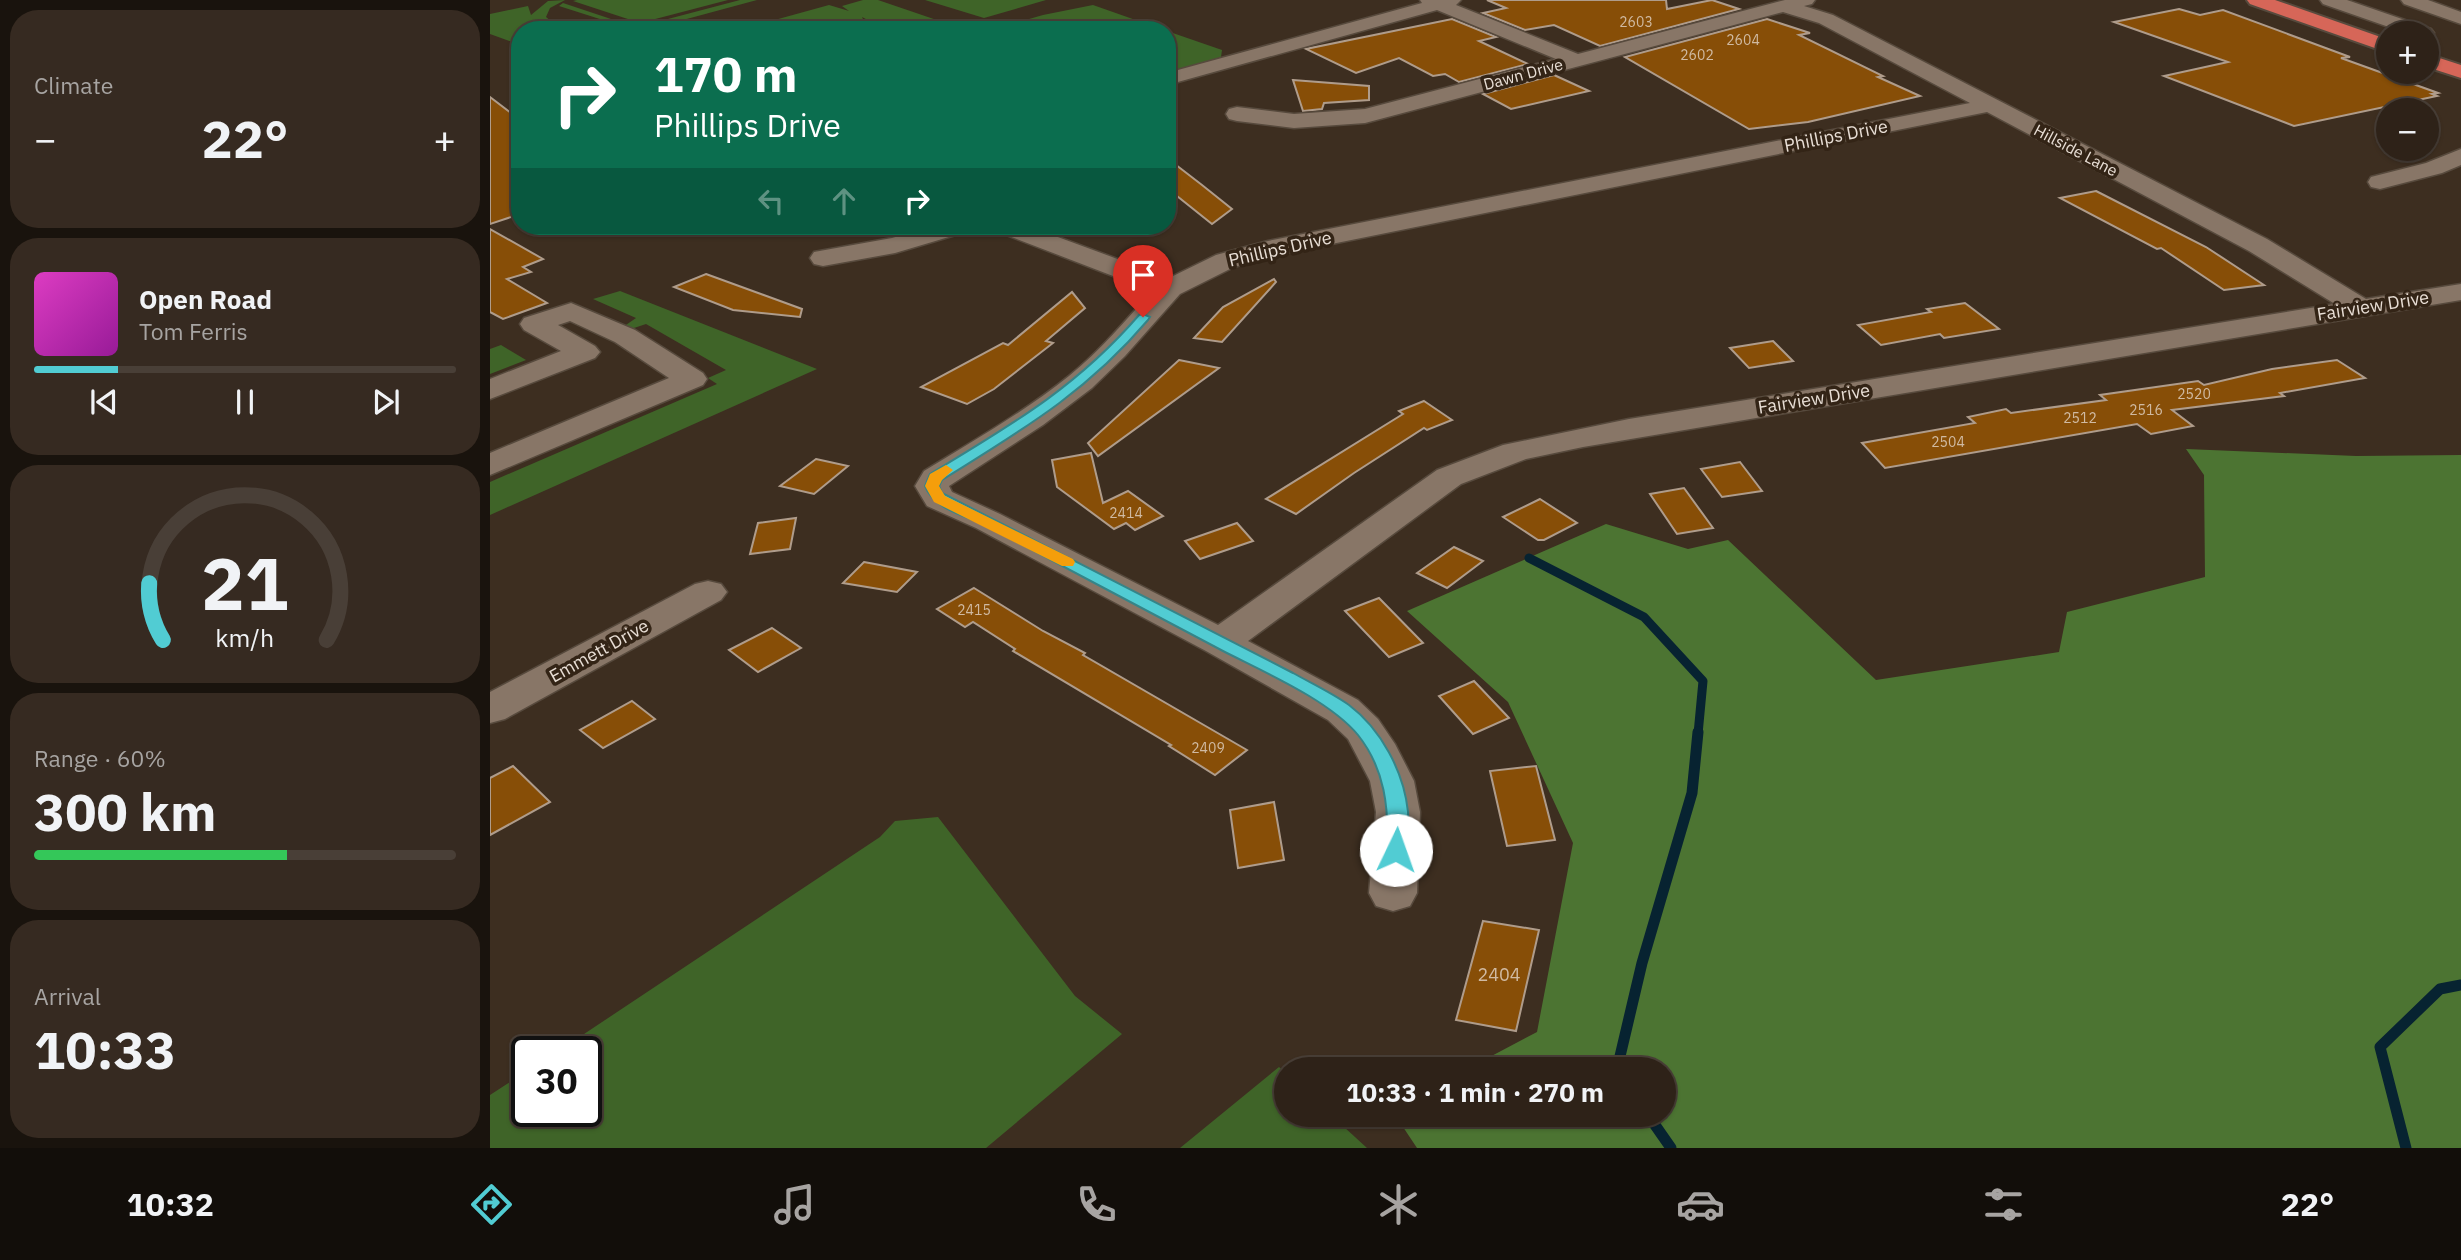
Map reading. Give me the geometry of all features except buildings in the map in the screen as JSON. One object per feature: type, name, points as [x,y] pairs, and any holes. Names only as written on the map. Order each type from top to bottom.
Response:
[{"type":"highway","points":[[2257,0],[2376,42]]},
{"type":"highway","points":[[2298,0],[2376,25]]},
{"type":"highway","points":[[2439,44],[2461,57]]},
{"type":"highway","points":[[2439,64],[2461,72]]},
{"type":"street","points":[[2329,0],[2378,21]]},
{"type":"street","points":[[2348,6],[2369,0]]},
{"type":"street","points":[[2410,0],[2461,18]]},
{"type":"street","points":[[1176,76],[1440,1],[1574,60]]},
{"type":"street","name":"Dawn Drive","points":[[1237,114],[1294,121],[1355,118],[1795,3]]},
{"type":"street","name":"Hillside Lane","points":[[1795,3],[2258,245],[2361,308]]},
{"type":"street","points":[[2406,21],[2436,10]]},
{"type":"street","name":"Phillips Drive","points":[[1393,893],[1398,812],[1392,782],[1380,754],[1363,729],[1343,710],[1220,642],[988,521],[939,499],[921,497],[936,478],[1032,418],[1081,382],[1115,350],[1170,288],[1224,261],[1268,249],[1990,106]]},
{"type":"street","points":[[2380,182],[2434,168],[2461,156]]},
{"type":"street","points":[[823,258],[895,245],[929,235]]},
{"type":"street","points":[[1029,235],[1170,288]]},
{"type":"street","name":"Fairview Drive","points":[[1220,642],[1449,477],[1476,463],[1518,450],[1642,427],[2461,292]]},
{"type":"street","points":[[585,352],[625,336]]},
{"type":"street","name":"Emmett Drive","points":[[490,709],[708,592]]},
{"type":"lane","points":[[490,464],[692,379],[625,336],[571,311],[534,324],[585,352]]},
{"type":"lane","points":[[490,390],[585,352]]},
{"type":"green space","points":[[565,0],[550,8],[546,17],[551,21],[511,21],[511,42],[490,34],[490,14],[528,6],[531,15],[548,1]]},
{"type":"green space","points":[[728,0],[648,21],[634,21],[573,1]]},
{"type":"green space","points":[[740,0],[757,0],[679,21],[660,21]]},
{"type":"green space","points":[[863,0],[878,0],[940,21],[870,21],[862,17],[864,21],[771,21],[829,5],[849,11],[842,6]]},
{"type":"green space","points":[[925,0],[1046,0],[984,18]]},
{"type":"green space","points":[[563,3],[614,20],[626,21],[606,21],[559,6]]},
{"type":"green space","points":[[1093,5],[1138,21],[1022,21]]},
{"type":"green space","points":[[1176,34],[1222,50],[1221,57],[1176,71]]},
{"type":"green space","points":[[620,291],[817,369],[490,515],[490,482],[717,384],[708,378],[726,370],[646,324],[628,330],[623,327],[636,318],[593,299]]},
{"type":"green space","points":[[501,345],[526,360],[490,374],[490,349]]},
{"type":"green space","points":[[2186,449],[2356,456],[2461,455],[2461,1148],[1417,1148],[1403,1127],[1676,1127],[1676,1057],[1490,1057],[1537,1032],[1573,843],[1508,702],[1407,611],[1606,524],[1688,549],[1728,540],[1876,680],[2059,652],[2067,612],[2205,577],[2204,475]]},
{"type":"green space","points":[[938,817],[1075,996],[1122,1034],[986,1148],[490,1148],[490,1095],[511,1081],[511,1127],[602,1127],[602,1036],[581,1036],[880,837],[895,821]]},
{"type":"green space","points":[[1274,1071],[1274,1127],[1344,1127],[1367,1148],[1180,1148]]},
{"type":"waterway","points":[[1529,558],[1644,617],[1703,681],[1698,734]]},
{"type":"waterway","points":[[1620,1057],[1642,963],[1692,793],[1698,732]]},
{"type":"waterway","points":[[2406,1148],[2380,1047],[2440,989],[2461,985]]},
{"type":"waterway","points":[[1656,1127],[1671,1148]]},
{"type":"slow traffic","points":[[946,470],[936,478],[932,486],[939,499],[1067,562]]},
{"type":"route","points":[[1143,317],[1115,350],[1081,382],[1032,418],[951,466],[936,478],[932,486],[935,494],[939,499],[988,521],[1286,677],[1343,710],[1363,729],[1380,754],[1392,782],[1398,812],[1396,850]]}]
